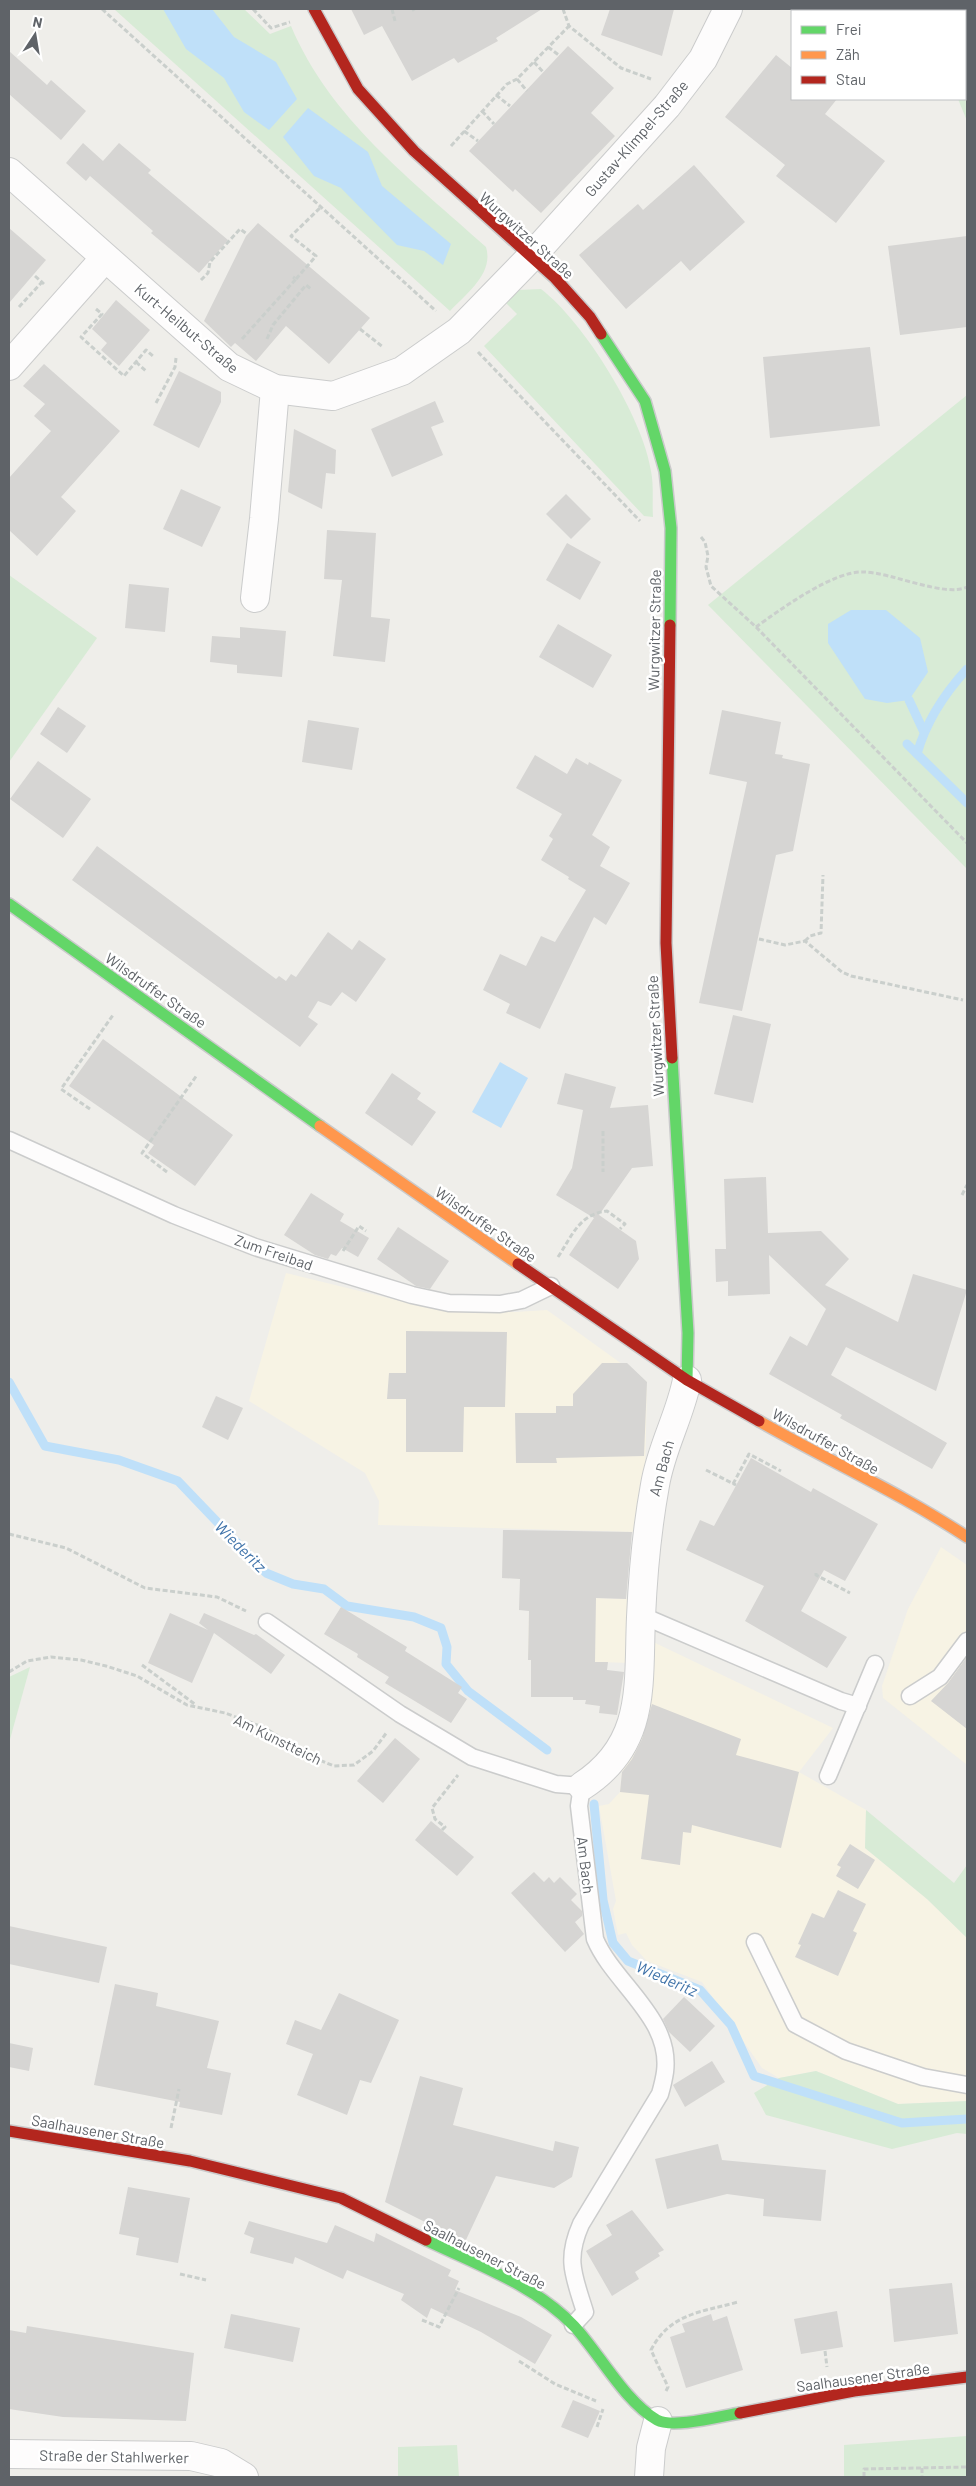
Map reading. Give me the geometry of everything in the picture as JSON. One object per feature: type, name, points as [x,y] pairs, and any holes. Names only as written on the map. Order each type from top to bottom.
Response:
[{"type":"street","name":"Wurgwitzer Straße","points":[[314,9],[358,89],[414,151],[530,258],[555,278],[590,317],[646,401],[665,471],[671,528],[666,950],[688,1333],[687,1380]]},
{"type":"street","name":"Gustav-Klimpel-Straße","points":[[530,258],[667,106],[703,59],[728,9]]},
{"type":"street","name":"Kurt-Heilbut-Straße","points":[[9,172],[222,361],[242,374],[275,389],[333,396],[402,371],[459,331],[530,258]]},
{"type":"street","points":[[9,366],[105,258]]},
{"type":"street","points":[[255,598],[264,520],[275,389]]},
{"type":"street","name":"Wilsdruffer Straße","points":[[9,904],[407,1188],[687,1380],[820,1456],[937,1517],[967,1537]]},
{"type":"street","name":"Am Bach","points":[[582,1786],[602,1774],[620,1750],[633,1719],[641,1678],[641,1618],[646,1537],[658,1471],[683,1402],[687,1380]]},
{"type":"street","name":"Saalhausener Straße","points":[[9,2131],[190,2161],[333,2195],[534,2293],[573,2325],[628,2395],[658,2421],[684,2423],[854,2391],[967,2377]]},
{"type":"street","points":[[648,2477],[651,2448],[658,2421]]},
{"type":"street","name":"Straße der Stahlwerker","points":[[9,2454],[191,2456],[221,2463],[244,2477]]},
{"type":"lane","name":"Zum Freibad","points":[[9,1140],[174,1215],[246,1244],[412,1295],[449,1303],[490,1304],[522,1300],[551,1286]]},
{"type":"lane","points":[[650,1619],[841,1701],[858,1706]]},
{"type":"lane","points":[[267,1622],[400,1714],[472,1756],[556,1784],[582,1786]]},
{"type":"lane","points":[[910,1696],[940,1677],[967,1641]]},
{"type":"lane","points":[[828,1776],[875,1664]]},
{"type":"lane","name":"Am Bach","points":[[573,2325],[585,2312],[572,2271],[573,2242],[581,2224],[660,2094],[666,2071],[663,2048],[656,2025],[601,1953],[596,1939],[580,1814],[582,1786]]},
{"type":"lane","points":[[756,1942],[795,2024],[846,2051],[923,2078],[967,2085]]},
{"type":"path","points":[[102,9],[459,331],[644,525]]},
{"type":"path","points":[[253,9],[272,28],[293,20]]},
{"type":"path","points":[[392,9],[395,21]]},
{"type":"path","points":[[563,9],[569,26],[621,68],[658,82]]},
{"type":"path","points":[[448,149],[496,95],[507,84],[518,79],[569,26]]},
{"type":"path","points":[[548,47],[560,56]]},
{"type":"path","points":[[534,62],[544,73]]},
{"type":"path","points":[[518,79],[527,91]]},
{"type":"path","points":[[496,95],[510,106]]},
{"type":"path","points":[[482,111],[494,124]]},
{"type":"path","points":[[464,131],[478,141]]},
{"type":"path","points":[[222,361],[316,256],[291,236],[321,207]]},
{"type":"path","points":[[201,280],[208,273],[210,262],[240,229],[247,234]]},
{"type":"path","points":[[19,307],[42,282]]},
{"type":"path","points":[[267,338],[273,325],[306,285],[311,289]]},
{"type":"path","points":[[75,291],[102,314],[80,338],[124,376],[146,350],[153,356]]},
{"type":"path","points":[[360,330],[381,347],[388,348]]},
{"type":"path","points":[[156,403],[175,367],[176,359]]},
{"type":"path","points":[[136,362],[146,371]]},
{"type":"path","points":[[756,627],[821,586],[843,576],[862,572],[879,573],[936,588],[960,591],[967,587]]},
{"type":"path","points":[[712,586],[756,627],[967,843]]},
{"type":"path","points":[[759,939],[785,945],[805,941],[810,936],[822,933],[822,875]]},
{"type":"path","points":[[805,941],[842,972],[851,976],[963,1000]]},
{"type":"path","points":[[90,1109],[61,1089],[114,1014]]},
{"type":"path","points":[[167,1172],[142,1153],[198,1074]]},
{"type":"path","points":[[603,1131],[604,1172]]},
{"type":"path","points":[[962,1195],[967,1185]]},
{"type":"path","points":[[556,1260],[583,1219],[594,1212],[607,1211],[625,1224],[620,1229]]},
{"type":"path","points":[[341,1254],[359,1226],[366,1231]]},
{"type":"path","points":[[706,1470],[734,1484],[749,1454],[781,1471]]},
{"type":"path","points":[[9,1534],[66,1548],[144,1588],[216,1597],[267,1622]]},
{"type":"path","points":[[816,1573],[816,1575],[850,1593]]},
{"type":"path","name":"Am Kunstteich","points":[[9,1672],[28,1660],[50,1657],[81,1660],[137,1676],[187,1705],[226,1713],[263,1727],[317,1759],[334,1766],[354,1765],[373,1751],[400,1714]]},
{"type":"path","points":[[142,1665],[198,1706]]},
{"type":"path","points":[[442,1830],[445,1827],[435,1819],[432,1808],[459,1773]]},
{"type":"path","points":[[171,2130],[179,2089]]},
{"type":"path","points":[[180,2274],[206,2280]]},
{"type":"path","points":[[422,2320],[440,2327],[459,2287]]},
{"type":"path","points":[[668,2387],[651,2350],[659,2334],[675,2320],[738,2302]]},
{"type":"path","points":[[825,2350],[827,2368]]},
{"type":"path","points":[[519,2361],[555,2384],[584,2394]]},
{"type":"path","points":[[598,2427],[601,2414]]},
{"type":"path","points":[[864,2477],[864,2469],[967,2467]]},
{"type":"path","points":[[922,2468],[922,2477]]},
{"type":"shaded area","points":[[286,1273],[425,1307],[515,1312],[547,1310],[647,1382],[645,1478],[634,1532],[378,1525],[379,1501],[365,1473],[249,1401]]},
{"type":"shaded area","points":[[941,1547],[967,1565],[967,1765],[883,1698],[882,1686],[908,1609]]},
{"type":"shaded area","points":[[554,1597],[633,1599],[632,1663],[528,1660],[529,1611]]},
{"type":"shaded area","points":[[647,1639],[833,1728],[799,1772],[866,1810],[865,1848],[927,1899],[967,1938],[967,2101],[898,2104],[816,2071],[779,2078],[762,2068],[702,1982],[647,1961],[632,1945],[626,1933],[618,1935],[613,1909],[616,1901],[599,1806],[609,1804],[620,1792],[623,1761],[651,1704],[653,1681]]},
{"type":"green space","points":[[114,9],[244,9],[270,34],[291,26],[308,59],[328,90],[351,119],[403,173],[486,247],[486,265],[483,274],[471,290],[450,311]]},
{"type":"green space","points":[[967,9],[967,121],[958,100],[966,100],[966,10],[936,10]]},
{"type":"green space","points":[[541,289],[558,304],[593,347],[624,398],[646,449],[652,477],[653,517],[644,516],[484,346],[517,314],[505,302],[518,290]]},
{"type":"green space","points":[[967,395],[967,869],[708,605]]},
{"type":"green space","points":[[9,575],[97,638],[9,762]]},
{"type":"green space","points":[[30,1667],[9,1743],[9,1677]]},
{"type":"green space","points":[[866,1810],[954,1883],[967,1865],[967,1938],[927,1899],[865,1848]]},
{"type":"green space","points":[[816,2071],[898,2104],[967,2101],[967,2134],[957,2133],[892,2149],[766,2115],[754,2093],[779,2078]]},
{"type":"green space","points":[[967,2436],[967,2477],[844,2477],[844,2445]]},
{"type":"green space","points":[[457,2445],[459,2477],[398,2477],[398,2447]]},
{"type":"water","points":[[163,9],[212,9],[234,37],[276,62],[297,99],[269,130],[244,112],[224,78],[186,49]]},
{"type":"water","points":[[308,108],[368,152],[382,186],[451,244],[443,265],[424,251],[397,245],[341,188],[314,176],[283,137]]},
{"type":"water","points":[[851,610],[886,610],[920,638],[928,672],[909,700],[887,703],[865,699],[828,643],[828,624]]},
{"type":"water","points":[[500,1062],[528,1078],[501,1128],[472,1112]]},
{"type":"building","points":[[351,9],[542,9],[496,38],[498,41],[458,63],[454,58],[412,81],[382,26],[364,35]]},
{"type":"building","points":[[610,9],[674,9],[662,56],[601,35]]},
{"type":"building","points":[[568,46],[614,88],[591,113],[615,136],[541,213],[515,189],[513,192],[469,151]]},
{"type":"building","points":[[9,51],[47,85],[51,80],[86,111],[61,140],[9,94]]},
{"type":"building","points":[[776,55],[791,67],[791,100],[836,100],[825,114],[885,161],[836,223],[776,176],[785,165],[725,117]]},
{"type":"building","points":[[83,143],[103,161],[119,143],[151,170],[148,173],[228,240],[199,273],[151,233],[153,231],[90,176],[86,181],[66,163]]},
{"type":"building","points":[[694,165],[745,222],[690,271],[681,261],[626,309],[579,255],[638,204],[643,210]]},
{"type":"building","points":[[258,223],[370,318],[329,364],[286,326],[256,361],[235,343],[231,347],[204,321],[246,236]]},
{"type":"building","points":[[9,228],[46,260],[9,303]]},
{"type":"building","points":[[967,236],[967,327],[900,335],[888,246]]},
{"type":"building","points":[[116,300],[150,330],[119,366],[101,350],[107,343],[92,329]]},
{"type":"building","points":[[870,347],[880,426],[770,438],[763,357]]},
{"type":"building","points":[[44,364],[120,431],[61,497],[76,511],[37,556],[9,530],[9,478],[51,431],[34,416],[45,404],[23,386]]},
{"type":"building","points":[[179,371],[221,392],[221,402],[199,448],[153,425]]},
{"type":"building","points":[[435,401],[444,422],[431,427],[443,455],[392,477],[371,429]]},
{"type":"building","points":[[294,429],[336,450],[335,474],[326,473],[322,509],[288,492]]},
{"type":"building","points":[[181,489],[221,507],[202,547],[163,529]]},
{"type":"building","points":[[566,494],[591,519],[571,539],[546,514]]},
{"type":"building","points":[[327,530],[376,533],[371,617],[390,619],[385,662],[333,656],[342,580],[324,579]]},
{"type":"building","points":[[567,543],[601,562],[580,600],[546,580]]},
{"type":"building","points":[[129,584],[169,588],[165,632],[125,628]]},
{"type":"building","points":[[558,624],[612,655],[593,688],[539,657]]},
{"type":"building","points":[[240,627],[286,631],[282,677],[237,673],[237,665],[210,662],[212,636],[240,638]]},
{"type":"building","points":[[58,707],[86,726],[67,753],[40,734]]},
{"type":"building","points":[[722,710],[781,722],[775,754],[783,755],[782,758],[810,764],[793,851],[776,855],[742,1011],[699,1003],[747,782],[709,774]]},
{"type":"building","points":[[308,720],[359,728],[352,770],[302,762]]},
{"type":"building","points":[[535,755],[567,774],[576,758],[588,765],[589,762],[622,780],[592,835],[610,847],[600,866],[630,883],[606,925],[594,917],[540,1029],[506,1013],[510,1004],[483,990],[500,954],[526,966],[541,936],[555,942],[586,890],[541,860],[553,839],[549,836],[562,814],[516,788]]},
{"type":"building","points":[[38,761],[91,799],[63,838],[10,799]]},
{"type":"building","points":[[97,846],[276,979],[279,976],[286,981],[291,974],[296,977],[328,932],[352,950],[359,940],[386,959],[356,1002],[342,992],[331,1006],[318,1001],[308,1017],[318,1024],[300,1047],[72,880]]},
{"type":"building","points":[[733,1015],[771,1024],[753,1103],[714,1094]]},
{"type":"building","points":[[103,1039],[233,1135],[195,1186],[148,1153],[154,1145],[69,1086]]},
{"type":"building","points":[[392,1073],[421,1093],[417,1099],[436,1112],[412,1146],[365,1113]]},
{"type":"building","points":[[565,1073],[616,1087],[610,1108],[648,1105],[653,1166],[632,1168],[599,1215],[636,1241],[639,1259],[618,1289],[569,1255],[594,1218],[556,1195],[572,1168],[583,1110],[557,1104]]},
{"type":"building","points":[[766,1177],[768,1233],[821,1231],[849,1259],[825,1285],[898,1322],[913,1274],[967,1290],[936,1391],[846,1347],[831,1375],[947,1443],[932,1469],[840,1418],[842,1415],[769,1374],[790,1336],[807,1346],[826,1309],[769,1255],[770,1294],[728,1296],[728,1281],[716,1282],[715,1249],[726,1249],[724,1179]]},
{"type":"building","points":[[311,1193],[344,1214],[340,1221],[369,1238],[358,1257],[342,1248],[336,1256],[331,1254],[328,1259],[315,1255],[284,1235]]},
{"type":"building","points":[[398,1227],[449,1261],[430,1289],[416,1286],[377,1259]]},
{"type":"building","points":[[406,1331],[507,1332],[505,1407],[464,1407],[463,1452],[406,1452],[406,1399],[387,1399],[389,1373],[406,1373]]},
{"type":"building","points":[[602,1363],[627,1363],[647,1382],[644,1456],[556,1458],[557,1463],[516,1463],[515,1413],[556,1413],[556,1406],[573,1406],[573,1394]]},
{"type":"building","points":[[216,1396],[243,1408],[228,1440],[202,1427]]},
{"type":"building","points":[[751,1458],[811,1492],[813,1488],[878,1524],[845,1581],[824,1570],[801,1611],[847,1637],[827,1668],[745,1621],[764,1586],[686,1550],[700,1520],[714,1526]]},
{"type":"building","points":[[503,1530],[632,1532],[626,1599],[596,1598],[595,1662],[608,1662],[607,1670],[624,1672],[617,1715],[599,1713],[600,1706],[585,1704],[586,1700],[573,1700],[573,1697],[531,1697],[531,1660],[528,1660],[529,1611],[519,1610],[520,1579],[502,1578]]},
{"type":"building","points":[[341,1607],[407,1647],[405,1651],[462,1687],[458,1693],[467,1699],[451,1723],[385,1683],[389,1677],[357,1657],[358,1654],[324,1634]]},
{"type":"building","points":[[170,1613],[208,1630],[199,1623],[204,1613],[254,1635],[256,1634],[285,1655],[271,1674],[214,1633],[192,1683],[148,1663]]},
{"type":"building","points":[[967,1657],[967,1729],[931,1701],[948,1683]]},
{"type":"building","points":[[652,1704],[741,1739],[736,1755],[799,1772],[781,1848],[692,1825],[691,1833],[683,1832],[680,1865],[641,1859],[649,1795],[620,1792],[622,1772],[632,1759],[642,1739]]},
{"type":"building","points":[[395,1738],[420,1759],[383,1803],[357,1781]]},
{"type":"building","points":[[431,1821],[474,1857],[457,1876],[415,1840]]},
{"type":"building","points":[[850,1844],[875,1860],[858,1889],[836,1876],[841,1867],[837,1865]]},
{"type":"building","points":[[534,1872],[544,1882],[549,1877],[554,1883],[560,1877],[577,1894],[571,1900],[582,1911],[582,1916],[575,1922],[584,1934],[565,1952],[511,1893]]},
{"type":"building","points":[[838,1890],[866,1904],[853,1931],[857,1933],[838,1976],[795,1957],[801,1945],[798,1944],[812,1913],[824,1918]]},
{"type":"building","points":[[9,1926],[107,1947],[99,1983],[9,1964]]},
{"type":"building","points":[[115,1984],[158,1993],[156,2006],[219,2021],[207,2068],[231,2073],[222,2115],[179,2107],[180,2102],[94,2085]]},
{"type":"building","points":[[339,1993],[399,2020],[371,2083],[360,2080],[347,2115],[297,2095],[313,2054],[286,2044],[295,2020],[321,2030]]},
{"type":"building","points":[[684,1997],[715,2026],[690,2052],[669,2032],[663,2019]]},
{"type":"building","points":[[9,2043],[33,2048],[29,2071],[9,2067]]},
{"type":"building","points":[[712,2061],[725,2082],[685,2107],[673,2085]]},
{"type":"building","points":[[420,2076],[463,2088],[453,2125],[553,2151],[555,2141],[579,2147],[572,2177],[554,2188],[496,2176],[465,2242],[385,2202]]},
{"type":"building","points":[[718,2144],[722,2160],[826,2170],[821,2221],[763,2216],[764,2199],[727,2194],[667,2209],[655,2159]]},
{"type":"building","points":[[128,2187],[190,2198],[178,2263],[136,2255],[139,2238],[119,2234]]},
{"type":"building","points":[[632,2210],[664,2250],[658,2253],[660,2256],[635,2272],[639,2279],[612,2296],[586,2251],[612,2235],[606,2225]]},
{"type":"building","points":[[249,2221],[327,2243],[335,2225],[374,2242],[376,2233],[451,2270],[448,2276],[459,2281],[455,2290],[521,2317],[552,2335],[535,2364],[481,2332],[431,2308],[427,2318],[401,2300],[404,2294],[347,2270],[343,2279],[295,2257],[293,2264],[250,2253],[254,2238],[244,2234]]},
{"type":"building","points":[[952,2283],[958,2334],[894,2342],[889,2289]]},
{"type":"building","points":[[837,2311],[843,2347],[801,2354],[794,2319]]},
{"type":"building","points":[[231,2314],[300,2328],[293,2362],[224,2348]]},
{"type":"building","points":[[711,2314],[713,2321],[727,2316],[743,2370],[686,2388],[670,2337],[685,2332],[682,2324]]},
{"type":"building","points":[[27,2326],[194,2353],[186,2421],[63,2417],[9,2409],[9,2330],[26,2333]]},
{"type":"building","points":[[573,2400],[600,2411],[588,2438],[561,2427]]},
{"type":"waterway","points":[[917,754],[925,731],[937,709],[967,669]]},
{"type":"waterway","points":[[909,700],[923,730]]},
{"type":"waterway","points":[[907,744],[967,803]]},
{"type":"waterway","name":"Wiederitz","points":[[9,1382],[45,1446],[119,1460],[178,1481],[266,1573],[293,1584],[324,1589],[347,1606],[414,1617],[441,1628],[447,1647],[446,1664],[468,1691],[547,1750]]},
{"type":"waterway","name":"Wiederitz","points":[[594,1804],[603,1900],[613,1943],[628,1961],[700,1990],[731,2025],[754,2076],[902,2123],[967,2119]]},
{"type":"traffic: fast","points":[[601,334],[645,401],[665,471],[671,528],[670,625]]},
{"type":"traffic: fast","points":[[9,904],[320,1126]]},
{"type":"traffic: fast","points":[[672,1058],[688,1333],[687,1380]]},
{"type":"traffic: fast","points":[[426,2240],[523,2287],[558,2312],[574,2326],[634,2402],[657,2420],[685,2423],[740,2413]]},
{"type":"traffic: slow","points":[[320,1126],[518,1264]]},
{"type":"traffic: slow","points":[[759,1421],[890,1491],[967,1537]]},
{"type":"traffic: jam","points":[[314,9],[358,89],[414,151],[555,278],[590,317],[601,334]]},
{"type":"traffic: jam","points":[[670,625],[666,943],[672,1058]]},
{"type":"traffic: jam","points":[[518,1264],[687,1380],[759,1421]]},
{"type":"traffic: jam","points":[[9,2131],[190,2161],[341,2198],[426,2240]]},
{"type":"traffic: jam","points":[[740,2413],[854,2391],[967,2377]]}]
